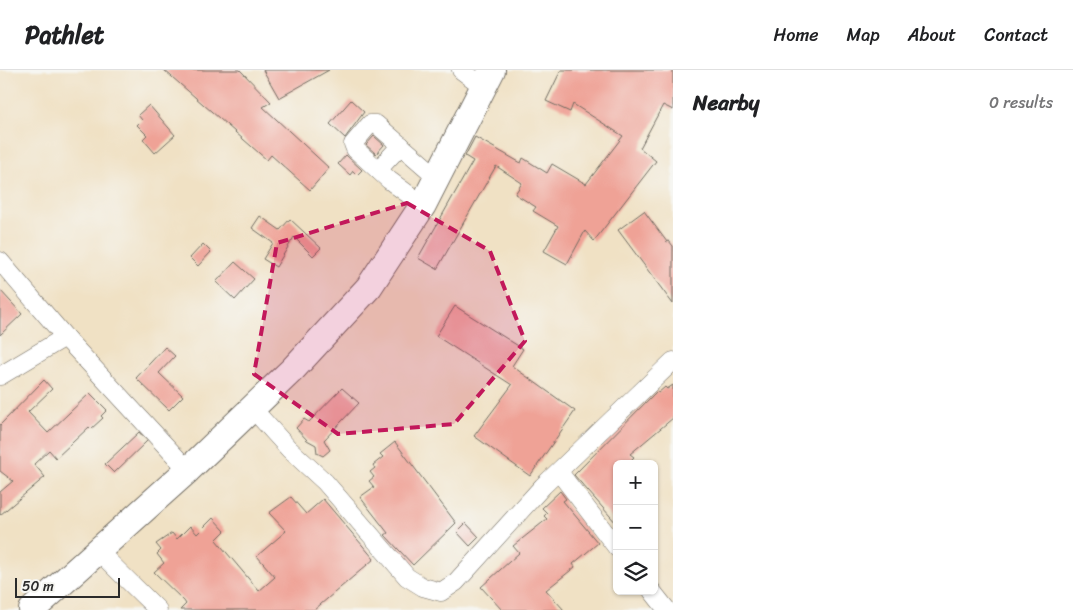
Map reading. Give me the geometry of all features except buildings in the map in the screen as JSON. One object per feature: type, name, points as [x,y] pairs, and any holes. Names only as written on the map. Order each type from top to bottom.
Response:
[{"type":"highway","points":[[32,610],[188,470],[306,355],[369,287],[423,205],[488,79]]},
{"type":"street","points":[[461,70],[488,79]]},
{"type":"street","points":[[423,205],[378,170],[353,145],[370,124],[379,126],[438,177]]},
{"type":"street","points":[[378,170],[401,145]]},
{"type":"street","points":[[0,262],[65,337],[188,470]]},
{"type":"street","points":[[0,376],[65,337]]},
{"type":"street","points":[[252,408],[288,449],[326,482],[407,577],[423,587],[441,592],[456,582],[559,472],[673,360]]},
{"type":"street","points":[[559,472],[613,543]]},
{"type":"street","points":[[97,550],[158,610]]},
{"type":"street","points":[[655,595],[667,610]]},
{"type":"highlighted area","points":[[407,203],[490,251],[525,341],[454,424],[338,434],[254,374],[277,243]]}]
